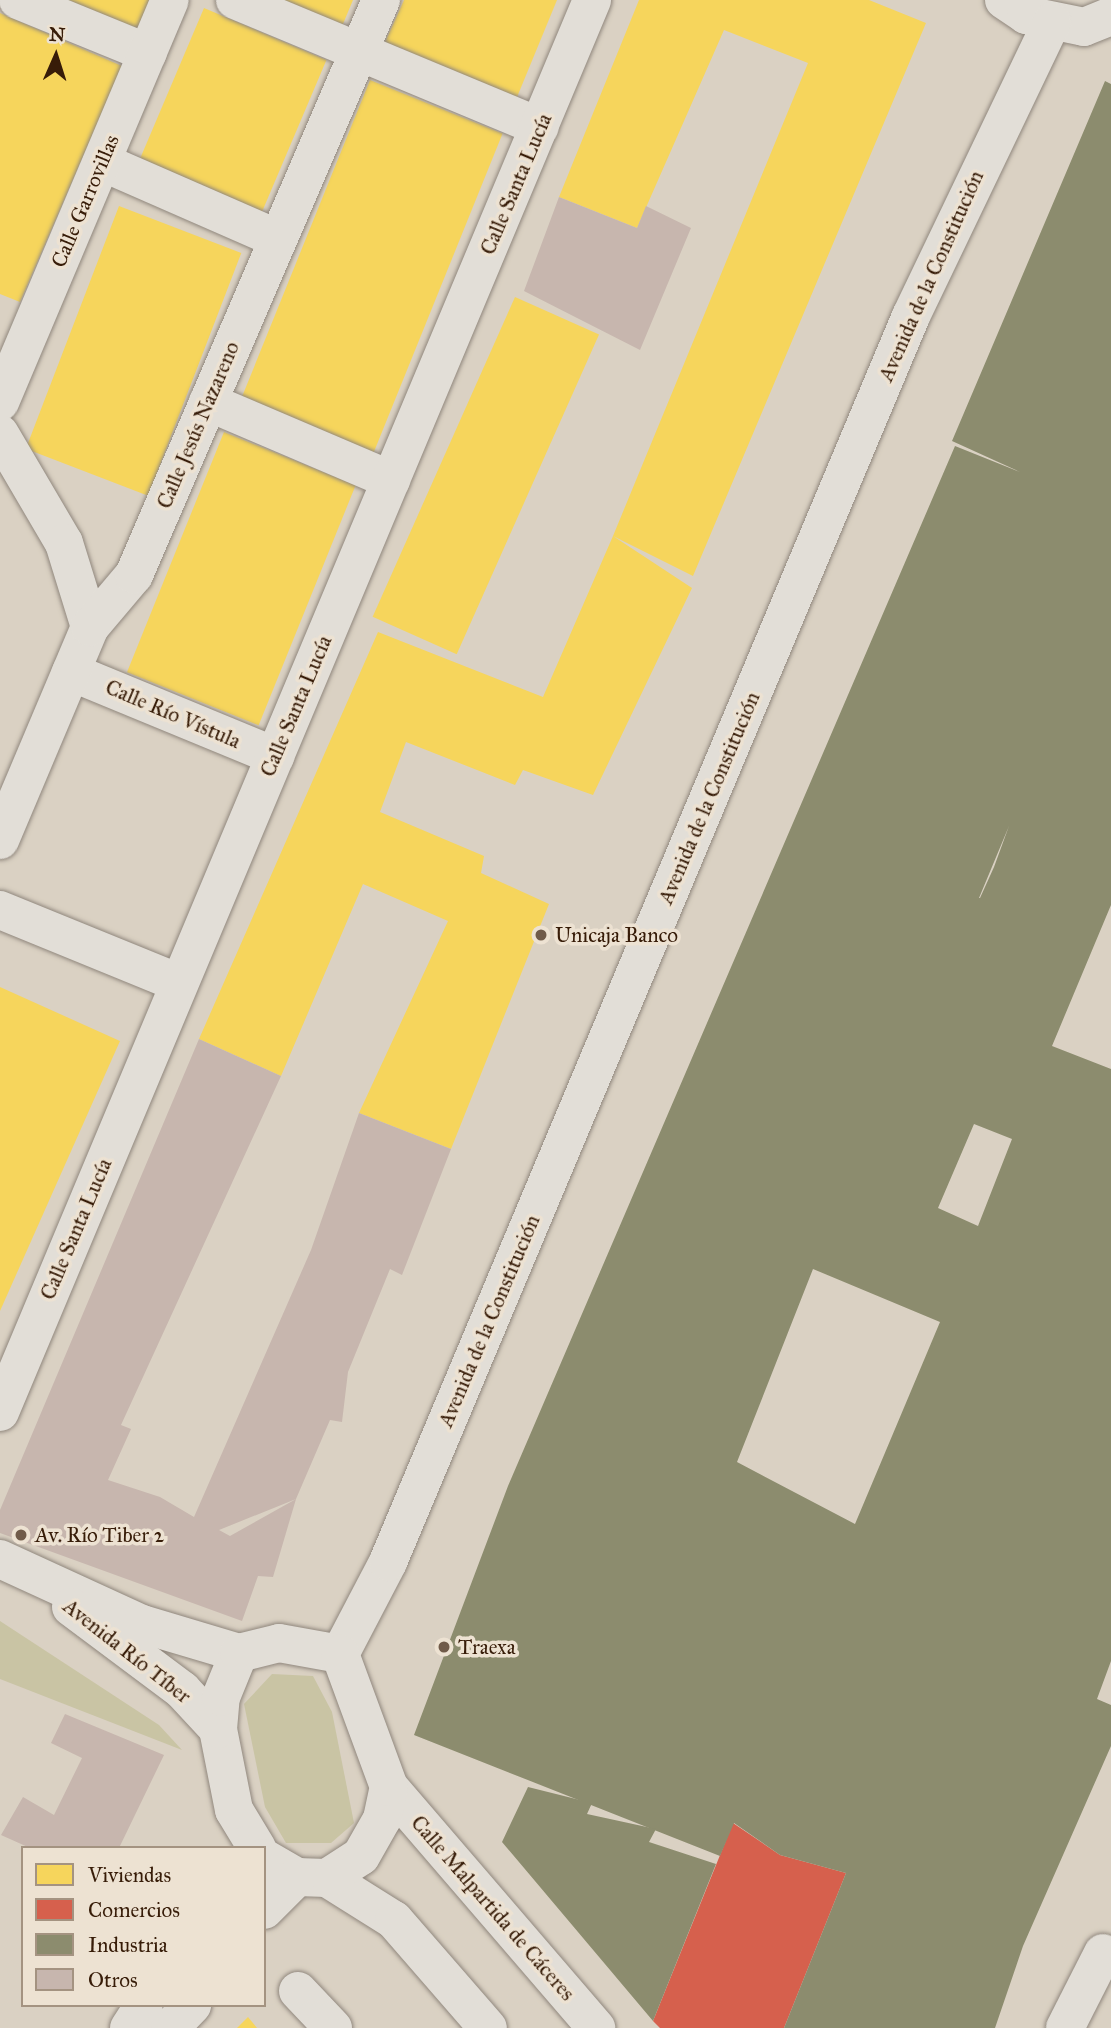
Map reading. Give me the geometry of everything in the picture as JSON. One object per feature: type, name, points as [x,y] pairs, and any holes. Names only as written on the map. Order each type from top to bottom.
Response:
[{"type":"street","points":[[18,0],[148,53]]},
{"type":"street","name":"Calle Garrovillas","points":[[0,402],[170,0]]},
{"type":"street","points":[[235,0],[541,127]]},
{"type":"street","name":"Calle Jesús Nazareno","points":[[0,840],[90,627],[134,575],[381,0]]},
{"type":"street","name":"Calle Santa Lucía","points":[[0,1412],[592,0]]},
{"type":"street","points":[[1004,0],[1052,22],[1084,27],[1111,16]]},
{"type":"street","name":"Avenida de la Constitución","points":[[340,1654],[393,1550],[911,316],[1052,22]]},
{"type":"street","points":[[102,162],[278,239]]},
{"type":"street","points":[[208,402],[391,480]]},
{"type":"street","points":[[0,434],[64,543],[90,627]]},
{"type":"street","name":"Calle Río Vístula","points":[[71,672],[275,756]]},
{"type":"street","points":[[0,909],[179,983]]},
{"type":"street","name":"Avenida Río Tíber","points":[[0,1559],[142,1624],[239,1653]]},
{"type":"street","name":"Avenida Río Tíber","points":[[34,1576],[182,1690],[218,1729]]},
{"type":"street","points":[[256,1846],[234,1810],[218,1729],[221,1697],[239,1653],[279,1643],[340,1654],[389,1787],[361,1856],[312,1878],[266,1909]]},
{"type":"street","name":"Calle Malpartida de Cáceres","points":[[389,1787],[596,2028]]},
{"type":"street","points":[[228,1846],[234,1810]]},
{"type":"street","points":[[266,1859],[312,1878],[394,1920],[488,2028]]},
{"type":"street","points":[[1065,2028],[1108,1949]]},
{"type":"street","points":[[298,1991],[333,2028]]},
{"type":"street","points":[[129,2028],[144,2007]]},
{"type":"street","points":[[170,2028],[190,2007]]},
{"type":"street","points":[[194,2028],[204,2007]]},
{"type":"shaded area","points":[[0,1621],[159,1725],[182,1750],[0,1679]]},
{"type":"shaded area","points":[[272,1674],[313,1676],[332,1712],[354,1823],[331,1843],[286,1843],[265,1807],[244,1704]]},
{"type":"building: Viviendas","points":[[68,0],[150,0],[137,30]]},
{"type":"building: Viviendas","points":[[265,0],[353,0],[340,31]]},
{"type":"building: Viviendas","points":[[404,0],[557,0],[515,102],[381,51]]},
{"type":"building: Viviendas","points":[[639,0],[869,0],[926,23],[693,576],[613,536],[808,63],[724,30],[637,228],[559,197]]},
{"type":"building: Viviendas","points":[[204,8],[326,60],[257,223],[135,171]]},
{"type":"building: Viviendas","points":[[0,13],[122,66],[20,302],[0,294]]},
{"type":"building: Viviendas","points":[[370,80],[503,134],[373,454],[240,401]]},
{"type":"building: Viviendas","points":[[119,206],[241,253],[148,496],[26,449]]},
{"type":"building: Viviendas","points":[[515,297],[599,334],[457,654],[373,617]]},
{"type":"building: Viviendas","points":[[224,432],[356,485],[259,725],[127,672]]},
{"type":"building: Viviendas","points":[[613,536],[692,588],[593,795],[523,770],[515,785],[406,742],[380,812],[484,856],[481,873],[549,904],[451,1149],[359,1113],[448,921],[363,884],[281,1076],[199,1039],[378,632],[543,697]]},
{"type":"building: Viviendas","points":[[0,987],[120,1041],[0,1311]]},
{"type":"building: Viviendas","points":[[248,2017],[257,2028],[237,2028]]},
{"type":"building: Comercios","points":[[733,1823],[780,1855],[846,1873],[784,2028],[660,2028],[653,2021]]},
{"type":"building: Industria","points":[[1105,81],[1111,84],[1111,905],[1052,1046],[1111,1069],[1111,1661],[1097,1699],[1111,1705],[1111,1746],[1023,1946],[995,2028],[784,2028],[846,1873],[780,1855],[734,1823],[720,1856],[414,1735],[508,1486],[955,446],[1020,472],[952,441]],"holes":[[[1009,826],[994,867],[979,898]],[[974,1124],[1012,1139],[978,1226],[938,1208]],[[813,1269],[940,1322],[855,1524],[737,1462]]]},
{"type":"building: Industria","points":[[528,1787],[592,1803],[587,1814],[656,1829],[649,1842],[716,1864],[653,2021],[502,1842]]},
{"type":"building: Otros","points":[[559,197],[637,228],[646,206],[691,228],[640,350],[524,291]]},
{"type":"building: Otros","points":[[199,1039],[281,1076],[121,1425],[131,1429],[108,1480],[160,1497],[194,1517],[311,1250],[359,1113],[451,1149],[402,1275],[390,1269],[348,1372],[342,1422],[330,1420],[296,1499],[273,1577],[258,1576],[242,1621],[0,1533],[0,1510]],"holes":[[[296,1499],[230,1536],[219,1530]]]},
{"type":"building: Otros","points":[[65,1714],[164,1755],[120,1846],[26,1846],[1,1835],[23,1797],[54,1815],[82,1758],[51,1743]]},
{"type":"place","name":"Unicaja Banco","points":[[541,935]]},
{"type":"place","name":"Av. Río Tiber 2","points":[[21,1535]]},
{"type":"place","name":"Traexa","points":[[444,1647]]}]
